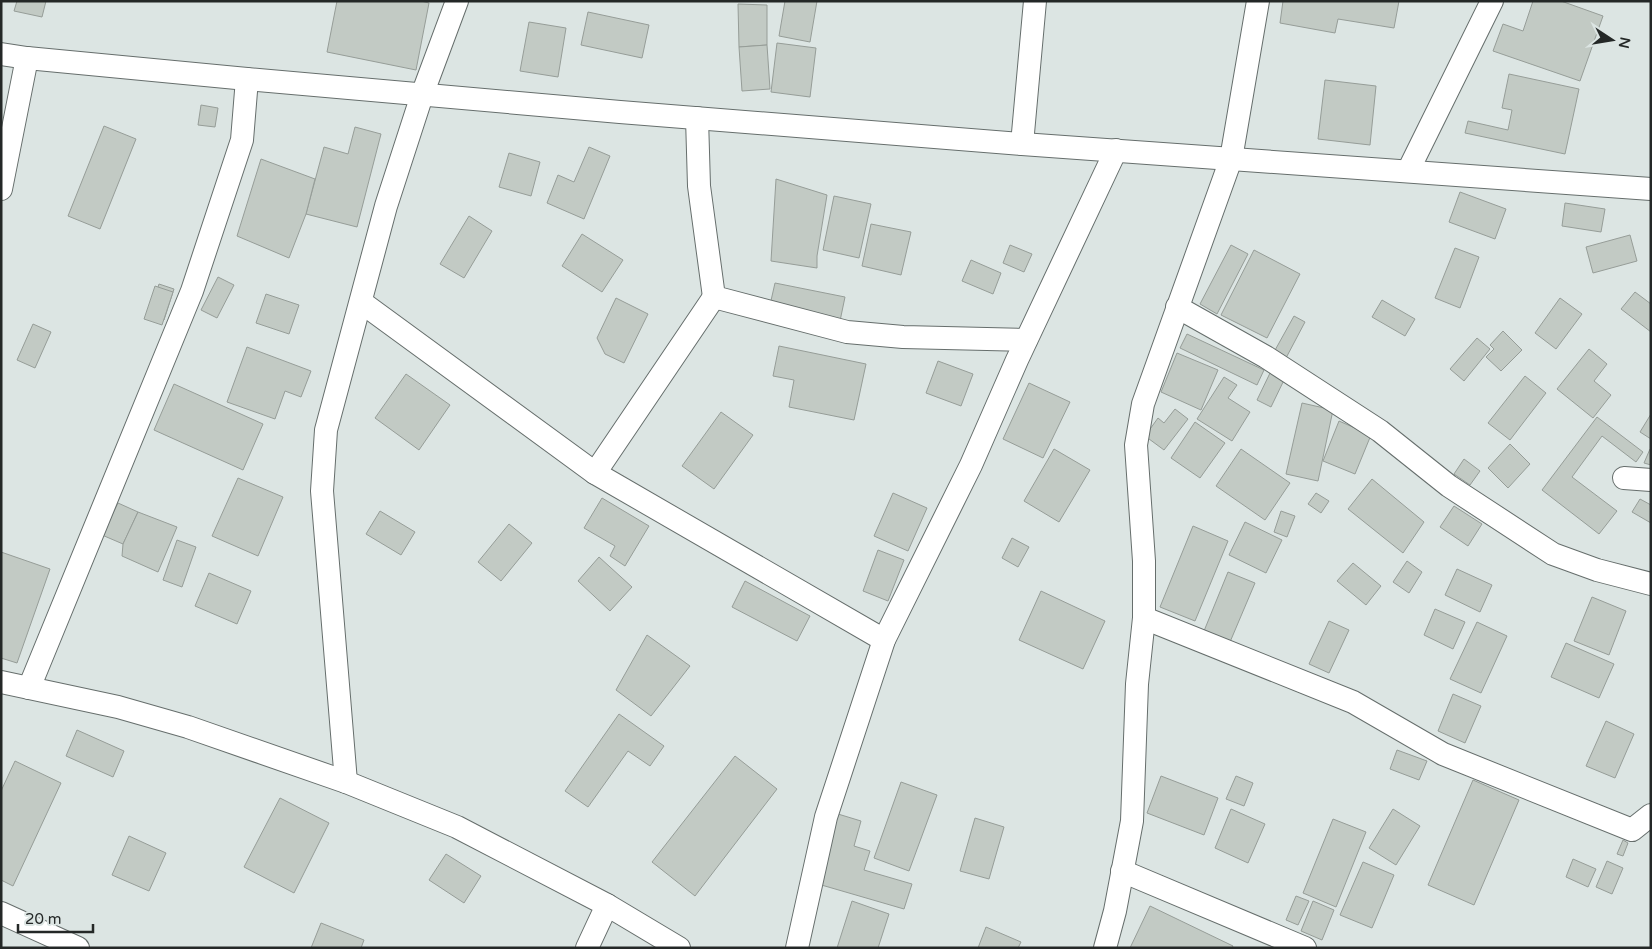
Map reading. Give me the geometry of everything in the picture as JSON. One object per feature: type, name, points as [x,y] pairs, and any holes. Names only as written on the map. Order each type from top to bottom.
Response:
[{"type":"street","points":[[346,782],[322,491],[326,430],[362,302],[386,206],[422,95],[457,1]]},
{"type":"street","points":[[1022,144],[1034,1]]},
{"type":"street","points":[[1105,948],[1115,911],[1132,821],[1137,684],[1144,618],[1144,561],[1136,445],[1143,404],[1230,159],[1258,1]]},
{"type":"street","points":[[1408,172],[1492,1]]},
{"type":"street","points":[[1,54],[247,80],[697,118],[1022,144],[1651,189]]},
{"type":"street","points":[[1,189],[27,58]]},
{"type":"street","points":[[29,688],[192,291],[242,140],[247,80]]},
{"type":"street","points":[[595,472],[714,297],[699,186],[697,118]]},
{"type":"street","points":[[797,948],[826,817],[884,640],[971,465],[1026,340],[1116,150]]},
{"type":"street","points":[[714,297],[847,332],[903,337],[1026,340]]},
{"type":"street","points":[[362,302],[595,472],[884,640]]},
{"type":"street","points":[[1177,307],[1266,357],[1380,431],[1449,486],[1553,554],[1597,570],[1651,584]]},
{"type":"street","points":[[1624,478],[1651,480]]},
{"type":"street","points":[[1144,618],[1353,702],[1443,754],[1632,830],[1651,815]]},
{"type":"street","points":[[1,682],[118,707],[188,727],[346,782],[456,827],[607,905],[679,948]]},
{"type":"street","points":[[1122,871],[1305,948]]},
{"type":"street","points":[[587,948],[607,905]]},
{"type":"street","points":[[1,912],[78,948]]},
{"type":"building","points":[[17,1],[46,1],[42,17],[14,11]]},
{"type":"building","points":[[337,1],[421,1],[429,3],[416,70],[327,52]]},
{"type":"building","points":[[785,1],[817,1],[810,42],[779,36]]},
{"type":"building","points":[[1283,1],[1399,1],[1394,28],[1338,19],[1335,33],[1280,23]]},
{"type":"building","points":[[1533,1],[1561,1],[1603,16],[1580,81],[1493,51],[1503,24],[1523,31]]},
{"type":"building","points":[[738,4],[767,5],[767,45],[739,47]]},
{"type":"building","points":[[588,12],[649,25],[642,58],[581,45]]},
{"type":"building","points":[[529,22],[566,28],[558,77],[520,71]]},
{"type":"building","points":[[777,43],[816,48],[810,97],[771,92]]},
{"type":"building","points":[[767,45],[770,89],[742,91],[739,47]]},
{"type":"building","points":[[1509,74],[1579,89],[1565,154],[1465,133],[1468,121],[1508,130],[1512,110],[1502,108]]},
{"type":"building","points":[[1325,80],[1376,86],[1370,145],[1318,139]]},
{"type":"building","points":[[201,105],[218,108],[215,127],[198,125]]},
{"type":"building","points":[[104,126],[136,139],[100,229],[68,216]]},
{"type":"building","points":[[355,127],[381,134],[357,227],[306,214],[324,147],[348,154]]},
{"type":"building","points":[[589,147],[610,156],[584,219],[547,203],[558,175],[574,182]]},
{"type":"building","points":[[509,153],[540,162],[531,196],[499,187]]},
{"type":"building","points":[[261,159],[315,179],[306,214],[289,258],[237,236]]},
{"type":"building","points":[[776,179],[827,195],[817,256],[817,268],[771,261]]},
{"type":"building","points":[[1460,192],[1506,209],[1495,239],[1449,222]]},
{"type":"building","points":[[834,196],[871,204],[859,258],[823,250]]},
{"type":"building","points":[[1565,203],[1605,209],[1601,232],[1562,226]]},
{"type":"building","points":[[469,216],[492,231],[464,278],[440,264]]},
{"type":"building","points":[[871,224],[911,232],[901,275],[862,266]]},
{"type":"building","points":[[582,234],[623,260],[602,292],[562,266]]},
{"type":"building","points":[[1630,235],[1637,261],[1593,273],[1586,247]]},
{"type":"building","points":[[1010,245],[1032,254],[1024,272],[1003,263]]},
{"type":"building","points":[[1231,245],[1248,254],[1217,314],[1200,304]]},
{"type":"building","points":[[1455,248],[1479,257],[1460,308],[1435,298]]},
{"type":"building","points":[[1254,250],[1300,274],[1267,338],[1221,315]]},
{"type":"building","points":[[971,260],[1001,273],[993,294],[962,281]]},
{"type":"building","points":[[218,277],[234,285],[217,318],[201,310]]},
{"type":"building","points":[[775,283],[845,297],[840,321],[770,305]]},
{"type":"building","points":[[159,284],[174,289],[164,320],[149,315]]},
{"type":"building","points":[[155,286],[173,292],[162,325],[144,319]]},
{"type":"building","points":[[1635,292],[1651,304],[1651,332],[1621,309]]},
{"type":"building","points":[[266,294],[299,305],[289,334],[256,323]]},
{"type":"building","points":[[616,298],[648,314],[624,363],[605,354],[597,338]]},
{"type":"building","points":[[1560,298],[1582,314],[1556,349],[1535,333]]},
{"type":"building","points":[[1382,300],[1415,319],[1405,336],[1372,317]]},
{"type":"building","points":[[1294,316],[1305,322],[1286,358],[1274,352]]},
{"type":"building","points":[[33,324],[51,332],[35,368],[17,360]]},
{"type":"building","points":[[1503,331],[1522,350],[1501,371],[1486,357],[1494,349],[1490,345]]},
{"type":"building","points":[[1187,334],[1264,370],[1257,385],[1180,348]]},
{"type":"building","points":[[1477,338],[1490,349],[1464,381],[1450,369]]},
{"type":"building","points":[[779,346],[866,364],[854,420],[789,407],[794,380],[773,376]]},
{"type":"building","points":[[247,347],[311,371],[301,397],[285,391],[275,419],[227,402]]},
{"type":"building","points":[[1589,349],[1607,364],[1594,381],[1611,395],[1593,418],[1557,389]]},
{"type":"building","points":[[1177,353],[1218,370],[1201,410],[1161,392]]},
{"type":"building","points":[[938,361],[973,374],[961,406],[926,393]]},
{"type":"building","points":[[1271,371],[1285,378],[1271,407],[1257,400]]},
{"type":"building","points":[[406,374],[450,405],[419,450],[375,418]]},
{"type":"building","points":[[1525,376],[1546,393],[1510,440],[1488,423]]},
{"type":"building","points":[[1224,377],[1237,385],[1228,398],[1250,412],[1232,441],[1197,419]]},
{"type":"building","points":[[1029,383],[1070,402],[1043,458],[1003,439]]},
{"type":"building","points":[[174,384],[263,424],[243,470],[154,430]]},
{"type":"building","points":[[1302,403],[1333,410],[1318,481],[1286,474]]},
{"type":"building","points":[[1175,409],[1188,419],[1164,450],[1145,436],[1158,418],[1164,423]]},
{"type":"building","points":[[721,412],[753,435],[714,489],[682,466]]},
{"type":"building","points":[[1651,414],[1651,439],[1640,432]]},
{"type":"building","points":[[1597,417],[1643,452],[1636,462],[1602,436],[1572,477],[1617,511],[1599,534],[1542,490]]},
{"type":"building","points":[[1339,421],[1371,435],[1355,474],[1323,461]]},
{"type":"building","points":[[1195,422],[1225,443],[1200,478],[1171,458]]},
{"type":"building","points":[[1510,444],[1530,464],[1508,488],[1488,468]]},
{"type":"building","points":[[1054,449],[1090,470],[1059,522],[1024,501]]},
{"type":"building","points":[[1241,449],[1290,483],[1265,520],[1216,486]]},
{"type":"building","points":[[1651,449],[1651,465],[1644,463]]},
{"type":"building","points":[[1464,459],[1480,471],[1470,485],[1454,474]]},
{"type":"building","points":[[238,478],[283,497],[258,556],[212,536]]},
{"type":"building","points":[[1372,479],[1424,522],[1403,553],[1348,509]]},
{"type":"building","points":[[893,493],[927,508],[908,551],[874,536]]},
{"type":"building","points":[[1316,493],[1329,501],[1321,513],[1308,504]]},
{"type":"building","points":[[602,498],[649,526],[625,566],[610,556],[615,546],[584,528]]},
{"type":"building","points":[[1640,499],[1651,505],[1651,523],[1632,512]]},
{"type":"building","points":[[118,503],[138,512],[123,544],[102,535]]},
{"type":"building","points":[[1454,506],[1482,524],[1468,546],[1440,527]]},
{"type":"building","points":[[380,511],[415,532],[401,555],[366,534]]},
{"type":"building","points":[[1281,511],[1295,516],[1287,537],[1274,532]]},
{"type":"building","points":[[138,512],[177,527],[158,572],[122,556],[123,544]]},
{"type":"building","points":[[1245,522],[1282,540],[1266,573],[1229,555]]},
{"type":"building","points":[[509,524],[532,543],[501,581],[478,562]]},
{"type":"building","points":[[1193,526],[1228,541],[1195,621],[1160,607]]},
{"type":"building","points":[[1012,538],[1029,547],[1018,567],[1002,558]]},
{"type":"building","points":[[177,540],[196,547],[182,587],[163,580]]},
{"type":"building","points":[[878,550],[904,560],[888,601],[863,591]]},
{"type":"building","points":[[1,552],[50,569],[17,663],[1,658]]},
{"type":"building","points":[[599,557],[632,587],[610,611],[578,581]]},
{"type":"building","points":[[1407,561],[1422,572],[1409,593],[1393,582]]},
{"type":"building","points":[[1353,563],[1381,586],[1366,605],[1337,581]]},
{"type":"building","points":[[1457,569],[1492,585],[1480,612],[1445,595]]},
{"type":"building","points":[[1228,572],[1255,583],[1230,642],[1204,631]]},
{"type":"building","points":[[209,573],[251,591],[237,624],[195,606]]},
{"type":"building","points":[[745,581],[810,616],[797,641],[732,607]]},
{"type":"building","points":[[1041,591],[1105,621],[1083,669],[1019,640]]},
{"type":"building","points":[[1592,597],[1626,611],[1609,655],[1574,641]]},
{"type":"building","points":[[1435,609],[1465,622],[1453,649],[1424,635]]},
{"type":"building","points":[[1329,621],[1349,630],[1329,673],[1309,664]]},
{"type":"building","points":[[1477,622],[1507,636],[1481,693],[1450,679]]},
{"type":"building","points":[[647,635],[690,666],[651,716],[616,690]]},
{"type":"building","points":[[1566,643],[1614,664],[1599,698],[1551,677]]},
{"type":"building","points":[[1453,694],[1481,706],[1465,743],[1438,731]]},
{"type":"building","points":[[619,714],[664,746],[650,766],[628,751],[588,807],[565,791]]},
{"type":"building","points":[[1606,721],[1634,734],[1615,778],[1586,766]]},
{"type":"building","points":[[77,730],[124,751],[113,777],[66,756]]},
{"type":"building","points":[[1397,750],[1427,761],[1419,780],[1390,769]]},
{"type":"building","points":[[735,756],[777,789],[695,896],[652,862]]},
{"type":"building","points":[[15,761],[61,783],[13,886],[1,880],[1,791]]},
{"type":"building","points":[[1161,776],[1218,798],[1204,835],[1147,813]]},
{"type":"building","points":[[1236,776],[1253,783],[1244,806],[1226,799]]},
{"type":"building","points":[[1473,780],[1519,800],[1474,905],[1428,885]]},
{"type":"building","points":[[901,782],[937,795],[909,871],[874,858]]},
{"type":"building","points":[[280,798],[329,823],[294,893],[244,867]]},
{"type":"building","points":[[1231,809],[1265,824],[1248,863],[1215,848]]},
{"type":"building","points":[[1393,809],[1420,826],[1396,865],[1369,848]]},
{"type":"building","points":[[838,814],[861,821],[854,846],[870,851],[864,870],[912,884],[904,909],[818,884]]},
{"type":"building","points":[[975,818],[1004,827],[989,879],[960,871]]},
{"type":"building","points":[[1333,819],[1366,832],[1336,907],[1303,893]]},
{"type":"building","points":[[129,836],[166,853],[149,891],[112,875]]},
{"type":"building","points":[[1623,840],[1628,843],[1623,856],[1617,854]]},
{"type":"building","points":[[446,854],[481,876],[464,903],[429,880]]},
{"type":"building","points":[[1573,859],[1596,869],[1588,887],[1566,877]]},
{"type":"building","points":[[1607,861],[1623,868],[1612,894],[1596,887]]},
{"type":"building","points":[[1363,862],[1394,875],[1372,928],[1340,915]]},
{"type":"building","points":[[1296,896],[1309,901],[1298,925],[1286,920]]},
{"type":"building","points":[[852,901],[889,914],[878,948],[837,948]]},
{"type":"building","points":[[1313,901],[1334,910],[1322,940],[1301,931]]},
{"type":"building","points":[[1150,906],[1233,946],[1232,948],[1130,948]]},
{"type":"building","points":[[321,923],[364,940],[361,948],[311,948]]},
{"type":"building","points":[[986,927],[1021,942],[1018,948],[978,948]]}]
